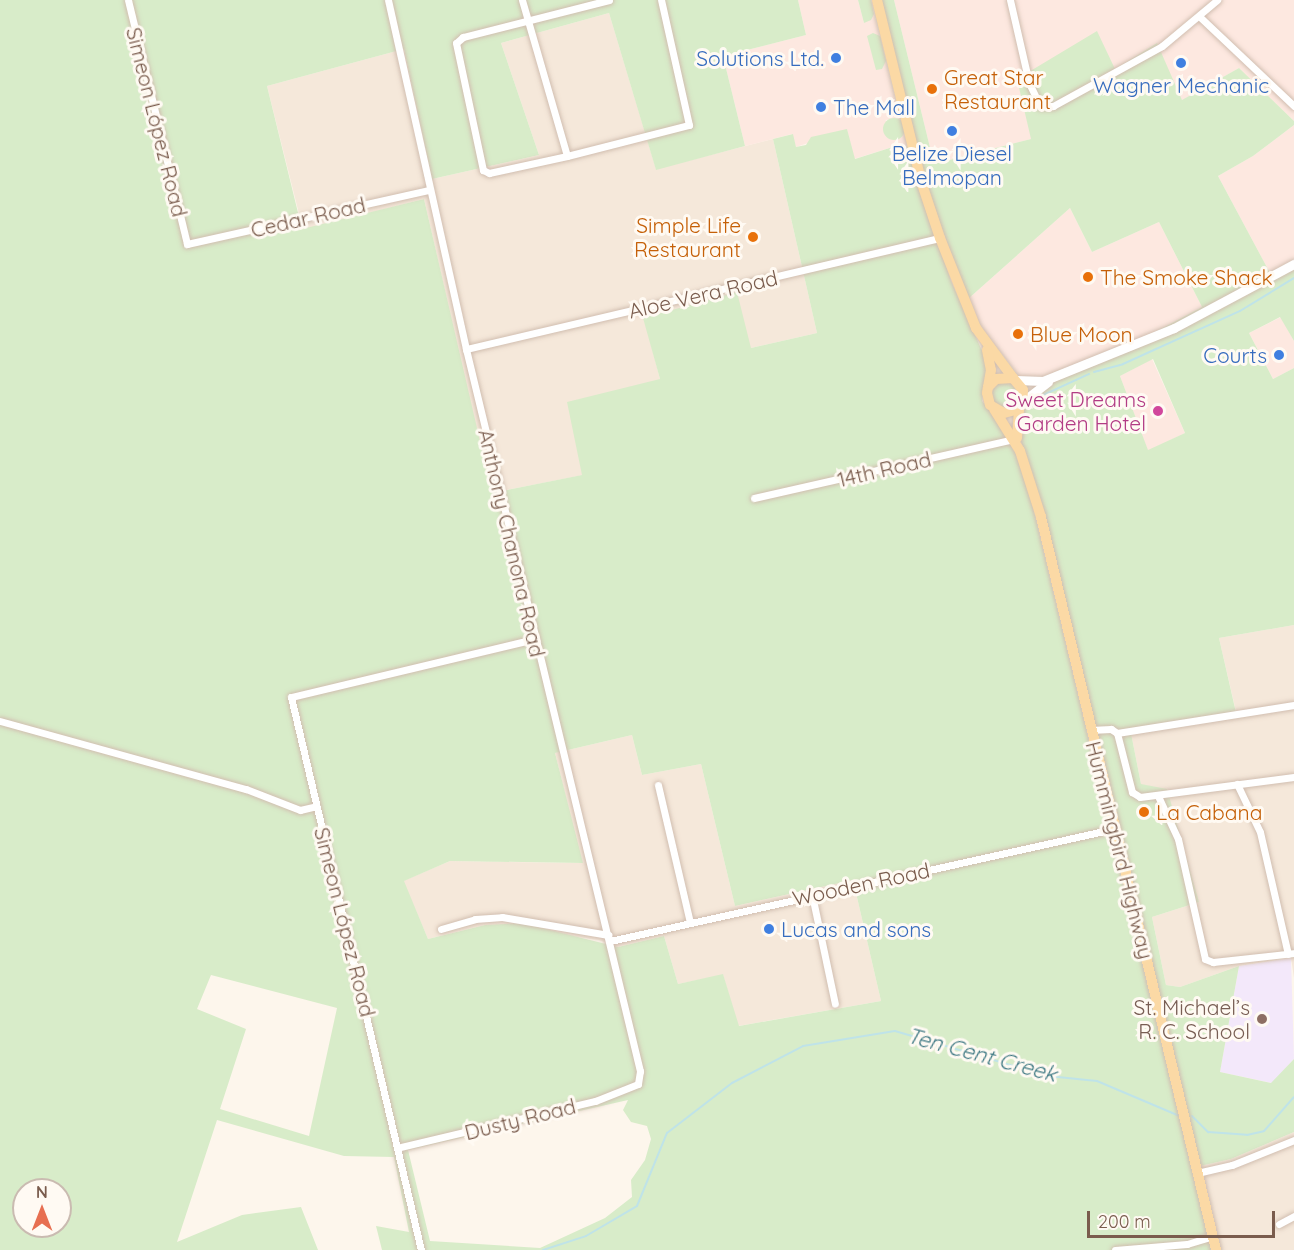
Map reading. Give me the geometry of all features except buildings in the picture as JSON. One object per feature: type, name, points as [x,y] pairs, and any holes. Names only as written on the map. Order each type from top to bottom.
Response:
[{"type":"main road","points":[[876,0],[921,181],[940,238],[984,341],[990,363],[987,399],[994,409],[1004,413],[1021,404],[1055,377]]},
{"type":"main road","points":[[988,387],[996,379],[1015,379],[1035,383],[1055,377],[1174,328],[1294,264]]},
{"type":"main road","points":[[984,341],[1023,390],[1021,404]]},
{"type":"main road","name":"Hummingbird Highway","points":[[1021,404],[1015,427],[1020,451],[1041,518],[1113,829],[1216,1250]]},
{"type":"main road","name":"Hummingbird Highway","points":[[994,409],[1020,451]]},
{"type":"street","name":"Simeon López Road","points":[[128,0],[187,244]]},
{"type":"street","name":"Anthony Chanona Road","points":[[388,0],[428,190],[534,639],[640,1071],[638,1084]]},
{"type":"street","points":[[522,0],[567,156]]},
{"type":"street","points":[[609,0],[463,37],[456,43],[483,170],[489,173],[567,156],[689,125],[661,0]]},
{"type":"street","points":[[1010,0],[1029,83],[1040,106],[1053,106],[1122,71],[1201,18],[1217,0]]},
{"type":"street","points":[[1201,18],[1294,106]]},
{"type":"street","name":"Cedar Road","points":[[187,244],[428,190]]},
{"type":"street","name":"Aloe Vera Road","points":[[466,349],[940,238]]},
{"type":"street","name":"14th Road","points":[[754,498],[1014,440]]},
{"type":"street","name":"Simeon López Road","points":[[421,1250],[400,1163],[400,1147],[291,697],[534,639]]},
{"type":"street","points":[[1117,734],[1294,705]]},
{"type":"street","points":[[0,721],[246,789],[300,810],[317,806]]},
{"type":"street","points":[[1090,730],[1110,729],[1117,734],[1132,792],[1140,797],[1294,777]]},
{"type":"street","points":[[1158,796],[1178,838],[1205,959],[1213,962],[1291,953],[1260,832],[1237,784]]},
{"type":"street","points":[[658,785],[690,922]]},
{"type":"street","name":"Wooden Road","points":[[609,938],[1113,829]]},
{"type":"street","points":[[812,895],[835,1004]]},
{"type":"street","points":[[441,929],[475,919],[502,917],[609,938]]},
{"type":"street","name":"Dusty Road","points":[[400,1147],[595,1101],[638,1084]]},
{"type":"street","points":[[1197,1173],[1232,1164],[1294,1140]]},
{"type":"street","points":[[1279,1224],[1294,1216]]},
{"type":"street","points":[[1115,1250],[1187,1244],[1213,1236]]},
{"type":"shaded area","points":[[798,0],[858,0],[864,23],[874,14],[900,118],[885,120],[904,134],[908,147],[899,145],[854,159],[847,130],[796,147],[792,134],[745,146],[723,56],[806,35]]},
{"type":"shaded area","points":[[894,0],[1294,0],[1294,121],[1239,68],[1183,100],[1115,70],[1097,32],[1031,139],[934,164]]},
{"type":"shaded area","points":[[609,13],[656,169],[773,139],[817,333],[751,348],[644,318],[660,379],[583,475],[491,493],[424,199],[303,230],[267,86],[404,49],[432,179],[539,155],[501,43]]},
{"type":"shaded area","points":[[1294,125],[1294,259],[1270,273],[1218,176],[1253,156]]},
{"type":"shaded area","points":[[1070,208],[1092,252],[1159,222],[1202,307],[1136,342],[1042,380],[1021,378],[976,321],[968,299]]},
{"type":"shaded area","points":[[1281,317],[1294,341],[1294,368],[1273,379],[1249,333]]},
{"type":"shaded area","points":[[1152,359],[1185,433],[1148,451],[1120,376]]},
{"type":"shaded area","points":[[1294,625],[1294,978],[1291,958],[1239,966],[1180,987],[1166,985],[1152,917],[1199,902],[1141,784],[1131,733],[1237,716],[1219,638]]},
{"type":"shaded area","points":[[632,735],[642,775],[701,764],[735,906],[853,880],[881,1001],[738,1026],[723,975],[678,984],[664,936],[618,947],[599,940],[485,925],[428,939],[403,881],[450,861],[582,863],[555,753]]},
{"type":"shaded area","name":"St. Michael’s R. C. School","points":[[1291,958],[1294,1059],[1272,1083],[1220,1072],[1239,966]]},
{"type":"shaded area","points":[[1294,1132],[1294,1250],[1220,1250],[1200,1166],[1231,1159]]},
{"type":"green space","points":[[0,0],[798,0],[806,35],[723,56],[745,146],[656,170],[609,13],[501,43],[539,155],[432,179],[404,49],[267,86],[302,229],[424,199],[492,493],[582,475],[567,402],[660,379],[643,318],[737,292],[751,348],[817,333],[773,139],[793,134],[796,147],[806,145],[811,137],[847,129],[855,159],[899,145],[908,147],[951,281],[987,362],[982,401],[1010,438],[1027,482],[1211,1250],[382,1250],[376,1226],[409,1232],[394,1157],[344,1156],[217,1120],[177,1242],[242,1215],[301,1207],[318,1250],[0,1250]],"holes":[[[632,735],[642,775],[701,764],[735,906],[853,880],[881,1001],[739,1026],[723,974],[678,984],[664,936],[618,947],[522,923],[485,925],[428,939],[404,881],[450,861],[583,863],[555,753]],[[211,975],[337,1008],[309,1136],[220,1109],[246,1029],[197,1009]],[[628,1100],[623,1110],[631,1122],[647,1126],[651,1139],[645,1160],[631,1180],[632,1197],[605,1218],[540,1248],[430,1241],[408,1150]]]},
{"type":"green space","points":[[858,0],[871,0],[874,14],[871,20],[864,23]]},
{"type":"green space","points":[[881,0],[894,0],[934,164],[1031,139],[1017,79],[1097,31],[1115,69],[1157,43],[1182,100],[1239,68],[1294,121],[1294,125],[1253,156],[1218,176],[1270,273],[1294,264],[1294,341],[1280,317],[1249,333],[1273,379],[1294,368],[1294,625],[1219,638],[1237,717],[1131,733],[1141,784],[1167,789],[1199,902],[1152,917],[1166,985],[1180,987],[1239,966],[1220,1072],[1271,1083],[1294,1059],[1294,1132],[1231,1159],[1200,1166],[1019,432],[1024,405],[1053,385],[1050,377],[1136,342],[1202,307],[1159,222],[1092,252],[1070,208],[968,299],[930,196]],"holes":[[[1153,359],[1185,433],[1148,450],[1120,376]]]},
{"type":"green space","points":[[873,33],[880,36],[886,61],[882,69],[876,70],[867,36]]},
{"type":"green space","points":[[894,118],[902,121],[905,129],[902,137],[894,140],[886,137],[883,129],[886,121]]},
{"type":"green space","points":[[1005,382],[1014,386],[1018,395],[1014,404],[1005,408],[996,404],[992,395],[996,386]]},
{"type":"waterway","points":[[1094,372],[1123,364],[1240,311],[1294,278]]},
{"type":"waterway","points":[[1041,396],[1089,374]]},
{"type":"waterway","name":"Ten Cent Creek","points":[[543,1250],[586,1236],[637,1206],[667,1133],[732,1083],[803,1046],[895,1031],[1048,1076],[1097,1081],[1177,1115]]},
{"type":"waterway","name":"Ten Cent Creek","points":[[1192,1116],[1208,1132],[1247,1135],[1264,1131],[1294,1097]]},
{"type":"place","name":"Solutions Ltd.","points":[[836,58]]},
{"type":"place","name":"Wagner Mechanic","points":[[1181,63]]},
{"type":"place","name":"Great Star Restaurant","points":[[932,89]]},
{"type":"place","name":"The Mall","points":[[821,107]]},
{"type":"place","name":"Belize Diesel Belmopan","points":[[952,131]]},
{"type":"place","name":"Simple Life Restaurant","points":[[753,237]]},
{"type":"place","name":"The Smoke Shack","points":[[1088,277]]},
{"type":"place","name":"Blue Moon","points":[[1018,334]]},
{"type":"place","name":"Courts","points":[[1279,355]]},
{"type":"place","name":"Sweet Dreams Garden Hotel","points":[[1158,411]]},
{"type":"place","name":"La Cabana","points":[[1144,812]]},
{"type":"place","name":"Lucas and sons","points":[[769,929]]},
{"type":"place","name":"St. Michael’s R. C. School","points":[[1262,1019]]}]
